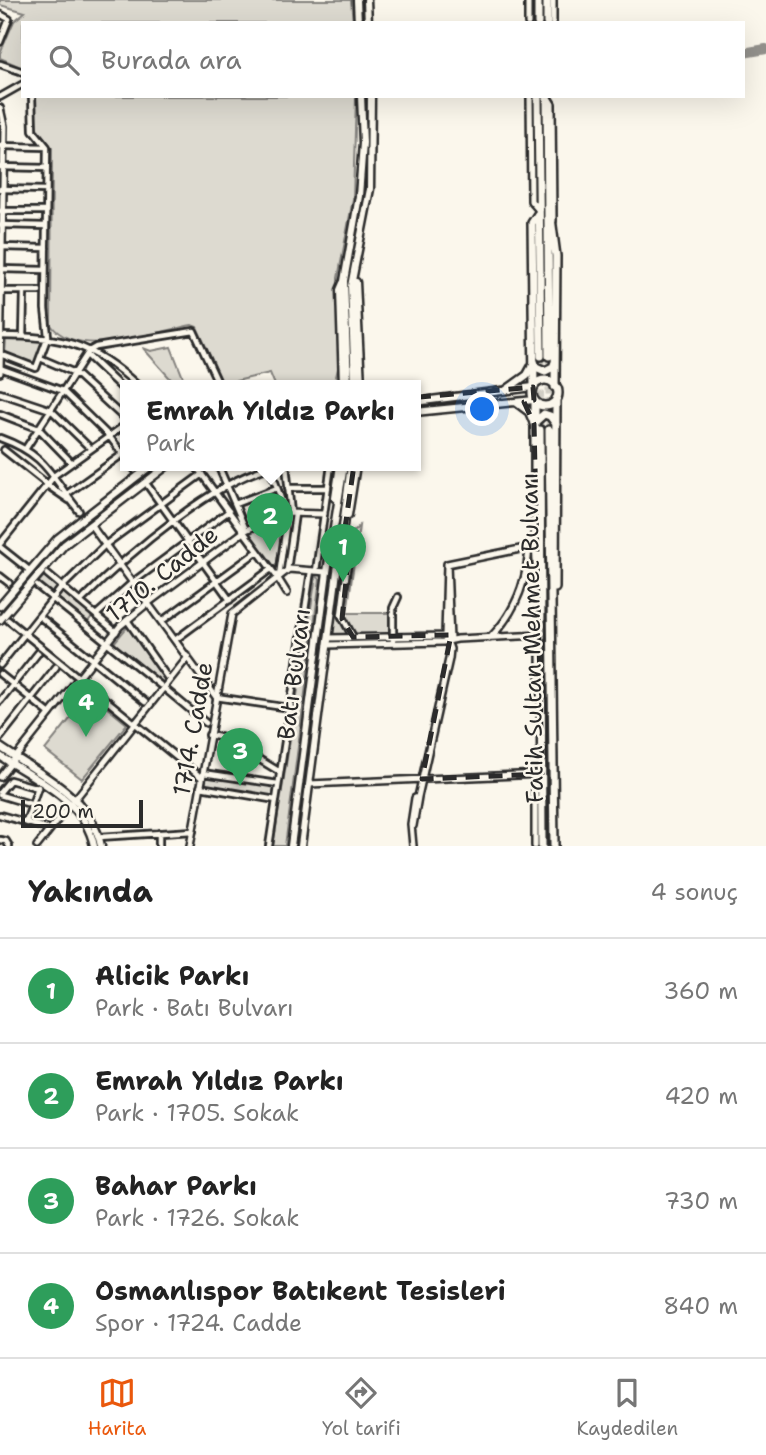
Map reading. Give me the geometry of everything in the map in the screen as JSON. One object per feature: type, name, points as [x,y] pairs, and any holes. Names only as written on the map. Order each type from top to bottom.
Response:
[{"type":"highway","points":[[538,0],[538,21]]},
{"type":"highway","points":[[547,0],[547,21]]},
{"type":"highway","points":[[538,98],[538,211],[543,358]]},
{"type":"highway","points":[[543,358],[550,98]]},
{"type":"highway","points":[[538,211],[533,218],[532,229],[543,358],[555,387],[556,399],[557,579],[552,603]]},
{"type":"highway","points":[[541,428],[534,401],[534,386],[543,358],[553,227],[548,211]]},
{"type":"highway","points":[[534,386],[543,380],[555,387]]},
{"type":"highway","points":[[534,401],[547,406],[556,399]]},
{"type":"highway","points":[[541,603],[532,546],[544,414],[550,416],[556,424]]},
{"type":"highway","name":"Fatih Sultan Mehmet Bulvarı","points":[[541,428],[552,603],[554,846]]},
{"type":"highway","name":"Fatih Sultan Mehmet Bulvarı","points":[[541,428],[542,846]]},
{"type":"main road","points":[[357,0],[358,21]]},
{"type":"main road","points":[[367,0],[368,21]]},
{"type":"main road","points":[[346,380],[347,284],[363,143],[361,98]]},
{"type":"main road","points":[[360,380],[354,271],[370,189],[371,98]]},
{"type":"main road","points":[[345,380],[340,290],[354,271]]},
{"type":"main road","points":[[347,284],[359,380]]},
{"type":"main road","points":[[505,391],[527,375],[543,358]]},
{"type":"main road","points":[[339,380],[343,369]]},
{"type":"main road","points":[[421,401],[534,386]]},
{"type":"main road","points":[[421,411],[534,401]]},
{"type":"main road","points":[[505,402],[523,406],[541,428]]},
{"type":"main road","points":[[0,606],[29,570],[71,526],[144,471]]},
{"type":"main road","points":[[4,620],[64,545],[160,471]]},
{"type":"main road","points":[[333,537],[331,530],[341,471]]},
{"type":"main road","name":"Batı Bulvarı","points":[[291,846],[342,471]]},
{"type":"main road","points":[[339,551],[343,542],[352,471]]},
{"type":"main road","name":"Batı Bulvarı","points":[[301,846],[352,471]]},
{"type":"main road","points":[[0,747],[39,785],[73,801],[85,820],[94,846]]},
{"type":"main road","points":[[0,756],[15,762],[91,816],[101,846]]},
{"type":"street","points":[[528,0],[528,21]]},
{"type":"street","points":[[553,0],[553,21]]},
{"type":"street","points":[[0,14],[9,18],[0,42]]},
{"type":"street","points":[[0,64],[21,71]]},
{"type":"street","points":[[0,97],[21,85]]},
{"type":"street","points":[[0,354],[36,368],[48,336],[47,147],[32,126],[32,98]]},
{"type":"street","points":[[530,98],[532,229]]},
{"type":"street","points":[[550,98],[553,227]]},
{"type":"street","points":[[0,108],[0,373]]},
{"type":"street","points":[[2,146],[47,147]]},
{"type":"street","points":[[2,167],[47,168]]},
{"type":"street","points":[[1,189],[46,190]]},
{"type":"street","points":[[531,201],[538,211]]},
{"type":"street","points":[[1,211],[46,211]]},
{"type":"street","points":[[1,225],[46,226]]},
{"type":"street","points":[[1,247],[46,248]]},
{"type":"street","points":[[1,269],[46,270]]},
{"type":"street","points":[[1,291],[39,291]]},
{"type":"street","points":[[23,291],[23,336]]},
{"type":"street","points":[[26,448],[88,353],[96,347],[194,331],[217,380]]},
{"type":"street","points":[[1,337],[48,336],[111,361],[132,380]]},
{"type":"street","points":[[88,353],[120,386]]},
{"type":"street","points":[[40,358],[75,373],[120,417]]},
{"type":"street","points":[[0,365],[63,391],[120,450]]},
{"type":"street","points":[[0,393],[51,410],[91,449]]},
{"type":"street","points":[[0,414],[39,429],[72,463]]},
{"type":"street","points":[[29,570],[0,546],[55,475],[120,426]]},
{"type":"street","points":[[0,438],[26,448],[55,475],[79,511]]},
{"type":"street","points":[[10,442],[2,453],[73,503]]},
{"type":"street","points":[[67,494],[120,458]]},
{"type":"street","points":[[200,471],[278,577]]},
{"type":"street","points":[[221,471],[245,530]]},
{"type":"street","points":[[79,601],[118,563],[226,483],[256,471]]},
{"type":"street","points":[[271,471],[290,513],[278,577],[279,586],[287,593]]},
{"type":"street","points":[[286,471],[290,513],[286,570]]},
{"type":"street","points":[[268,846],[330,471]]},
{"type":"street","points":[[0,665],[62,587],[105,545],[202,474]]},
{"type":"street","points":[[148,486],[230,600]]},
{"type":"street","points":[[235,504],[277,488]]},
{"type":"street","points":[[288,488],[328,488]]},
{"type":"street","points":[[96,615],[132,582],[229,511]]},
{"type":"street","name":"1710. Cadde","points":[[0,777],[15,762],[127,620],[245,530],[290,513],[324,514]]},
{"type":"street","points":[[93,528],[216,696],[290,708]]},
{"type":"street","points":[[343,542],[349,552],[341,615],[354,637]]},
{"type":"street","points":[[413,846],[411,824],[415,798],[418,797],[450,649],[447,564],[532,546],[523,584],[514,607],[489,638]]},
{"type":"street","points":[[162,621],[258,551]]},
{"type":"street","points":[[175,640],[271,569]]},
{"type":"street","points":[[278,577],[286,570],[327,572]]},
{"type":"street","points":[[47,574],[116,632]]},
{"type":"street","points":[[0,576],[9,583]]},
{"type":"street","name":"1714. Cadde","points":[[190,846],[231,618],[237,608],[278,577]]},
{"type":"street","points":[[335,584],[344,585]]},
{"type":"street","points":[[37,586],[206,723]]},
{"type":"street","points":[[392,640],[393,608],[398,597]]},
{"type":"street","points":[[329,628],[341,615]]},
{"type":"street","points":[[39,617],[145,702]]},
{"type":"street","points":[[4,620],[202,776],[278,784]]},
{"type":"street","points":[[127,620],[167,677]]},
{"type":"street","points":[[328,642],[541,635]]},
{"type":"street","points":[[328,642],[354,637],[392,640]]},
{"type":"street","points":[[0,701],[38,653]]},
{"type":"street","points":[[37,846],[188,657]]},
{"type":"street","points":[[0,738],[57,667]]},
{"type":"street","points":[[0,674],[51,715]]},
{"type":"street","points":[[209,735],[249,743],[257,758],[280,772]]},
{"type":"street","points":[[309,784],[542,774]]},
{"type":"street","points":[[535,846],[535,785],[542,774]]},
{"type":"street","points":[[26,822],[30,804],[39,785],[10,780],[0,794],[30,804]]},
{"type":"street","points":[[200,787],[276,800]]},
{"type":"street","points":[[0,815],[46,828]]},
{"type":"street","points":[[99,836],[193,831]]},
{"type":"street","points":[[159,833],[159,846]]},
{"type":"street","points":[[0,840],[6,841],[9,846]]},
{"type":"highlighted area","points":[[533,387],[534,400],[524,402],[534,424],[542,774],[422,779],[451,635],[353,637],[342,619],[349,553],[343,542],[363,402]]},
{"type":"shaded area","points":[[0,0],[351,0],[353,21],[21,21],[21,67],[0,58],[0,53],[14,21],[25,12],[0,5]]},
{"type":"shaded area","points":[[35,98],[356,98],[353,199],[338,278],[339,364],[335,380],[273,380],[270,373],[240,380],[221,380],[197,327],[192,325],[138,338],[97,343],[63,336],[51,325],[52,148],[35,125]]},
{"type":"shaded area","points":[[6,339],[44,339],[36,366],[5,355]]},
{"type":"shaded area","points":[[171,347],[184,380],[172,380],[143,348],[151,351]]},
{"type":"shaded area","points":[[278,521],[283,527],[276,569],[248,534]]},
{"type":"shaded area","points":[[359,526],[347,613],[392,613],[392,637],[328,638],[343,542]]},
{"type":"shaded area","points":[[45,575],[94,614],[86,624],[37,584]]},
{"type":"shaded area","points":[[316,576],[320,579],[285,846],[273,846]]},
{"type":"shaded area","points":[[128,626],[167,679],[162,685],[113,644]]},
{"type":"shaded area","points":[[90,694],[127,724],[82,779],[45,750]]},
{"type":"shaded area","points":[[207,775],[275,785],[273,797],[205,787]]},
{"type":"taxiway","points":[[745,53],[766,49]]},
{"type":"tunnel","points":[[540,430],[541,356]]},
{"type":"tunnel","points":[[549,356],[549,430]]},
{"type":"place","name":"Emrah Yıldız Parkı","points":[[270,551]]},
{"type":"place","name":"Alicik Parkı","points":[[343,582]]},
{"type":"place","name":"Osmanlıspor Batıkent Tesisleri","points":[[86,737]]},
{"type":"place","name":"Bahar Parkı","points":[[240,786]]}]
